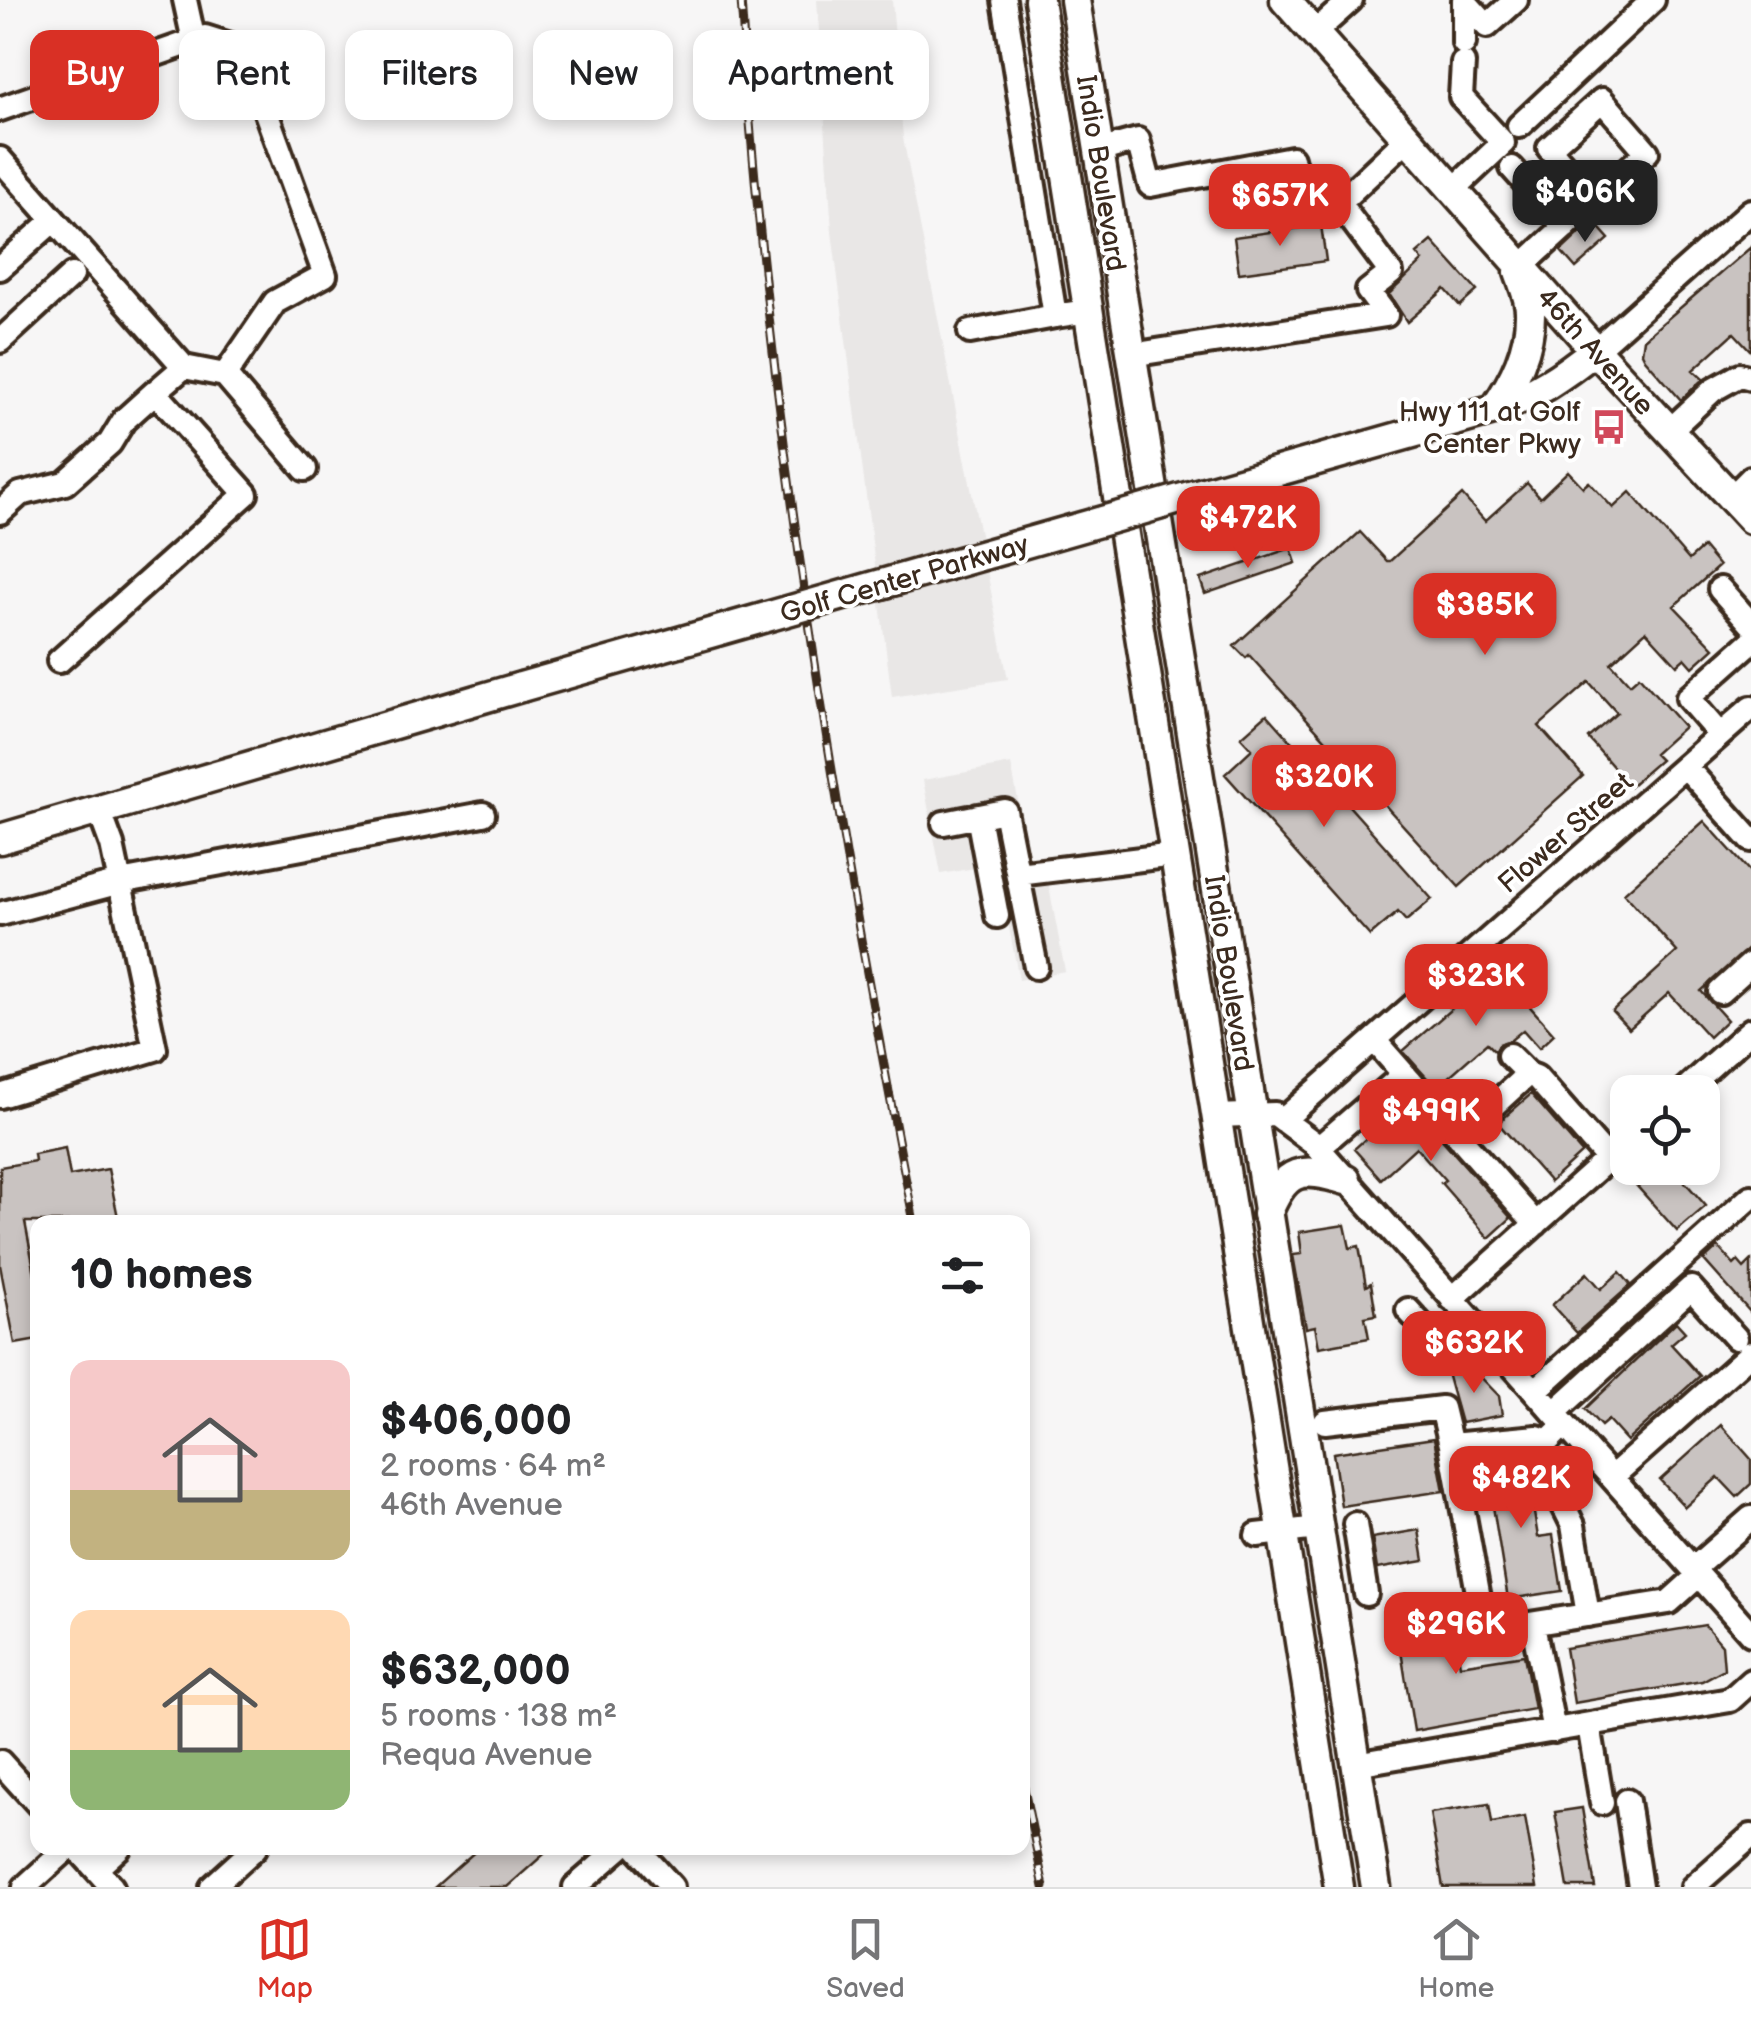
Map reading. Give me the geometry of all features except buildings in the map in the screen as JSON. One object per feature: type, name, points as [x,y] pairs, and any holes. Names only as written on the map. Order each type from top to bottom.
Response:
[{"type":"main road","name":"Indio Boulevard","points":[[1039,0],[1216,1116],[1270,1534],[1339,1887]]},
{"type":"main road","name":"Indio Boulevard","points":[[1075,0],[1376,1887]]},
{"type":"main road","name":"46th Avenue","points":[[1285,0],[1669,430],[1741,488],[1751,519]]},
{"type":"main road","points":[[1494,410],[1517,372],[1526,340],[1530,309],[1518,264]]},
{"type":"main road","name":"Golf Center Parkway","points":[[0,839],[1494,410],[1559,380],[1595,350]]},
{"type":"main road","points":[[1156,743],[1180,772],[1190,825],[1214,876]]},
{"type":"main road","points":[[1268,1214],[1276,1192],[1292,1175],[1314,1171],[1346,1180]]},
{"type":"street","points":[[186,0],[192,30]]},
{"type":"street","points":[[1004,0],[1056,316]]},
{"type":"street","points":[[1314,33],[1351,0]]},
{"type":"street","points":[[1465,1],[1488,26],[1516,0]]},
{"type":"street","points":[[1519,126],[1654,0]]},
{"type":"street","points":[[1452,190],[1503,143],[1461,97],[1465,1]]},
{"type":"street","points":[[0,110],[179,46]]},
{"type":"street","points":[[1015,69],[1049,62]]},
{"type":"street","points":[[224,375],[276,302],[325,275],[269,120]]},
{"type":"street","points":[[1098,151],[1138,140],[1150,185],[1292,158],[1304,208],[1339,203],[1408,139]]},
{"type":"street","points":[[0,159],[184,366],[224,375],[305,469]]},
{"type":"street","points":[[1031,166],[1065,160]]},
{"type":"street","points":[[1512,168],[1565,227]]},
{"type":"street","points":[[1518,264],[1594,200]]},
{"type":"street","points":[[1131,356],[1386,315],[1368,291],[1391,273],[1339,203]]},
{"type":"street","name":"Golf Center Parkway","points":[[1595,350],[1751,211]]},
{"type":"street","points":[[0,268],[54,220]]},
{"type":"street","points":[[1045,250],[1078,246]]},
{"type":"street","points":[[0,340],[72,275]]},
{"type":"street","points":[[970,332],[1088,311]]},
{"type":"street","points":[[0,512],[20,494],[65,483],[110,443],[124,420],[184,366]]},
{"type":"street","points":[[1669,430],[1713,390],[1740,375],[1751,378]]},
{"type":"street","points":[[58,660],[246,494],[155,392]]},
{"type":"street","points":[[1720,590],[1751,624]]},
{"type":"street","points":[[1720,735],[1688,698],[1751,642]]},
{"type":"street","name":"Flower Street","points":[[1283,1120],[1751,708]]},
{"type":"street","points":[[1685,766],[1751,840]]},
{"type":"street","points":[[0,1096],[155,1049],[112,844],[99,810]]},
{"type":"street","points":[[944,823],[1005,811],[1036,967]]},
{"type":"street","points":[[0,914],[120,882],[483,814]]},
{"type":"street","points":[[978,816],[997,916]]},
{"type":"street","points":[[1018,874],[1174,855]]},
{"type":"street","points":[[1720,992],[1751,964]]},
{"type":"street","points":[[1701,1075],[1751,1030]]},
{"type":"street","points":[[1374,1040],[1536,1224]]},
{"type":"street","points":[[1452,1299],[1608,1158],[1536,1077],[1509,1054]]},
{"type":"street","points":[[1318,1148],[1404,1074]]},
{"type":"street","points":[[1459,1136],[1528,1074]]},
{"type":"street","points":[[1216,1116],[1275,1114],[1318,1148],[1751,1634]]},
{"type":"street","points":[[1535,1391],[1751,1196]]},
{"type":"street","points":[[1588,1615],[1572,1525],[1542,1462],[1543,1446],[1560,1418],[1690,1288],[1743,1346],[1613,1476]]},
{"type":"street","points":[[1408,1310],[1437,1352],[1472,1320]]},
{"type":"street","points":[[1325,1422],[1442,1408],[1485,1631],[1669,1602],[1751,1518]]},
{"type":"street","points":[[1451,1445],[1538,1437],[1547,1441]]},
{"type":"street","points":[[1354,1524],[1366,1594]]},
{"type":"street","points":[[1270,1534],[1318,1528]]},
{"type":"street","points":[[1533,1625],[1554,1731]]},
{"type":"street","points":[[1356,1764],[1730,1700],[1751,1681]]},
{"type":"street","points":[[1590,1725],[1602,1804]]},
{"type":"street","points":[[0,1762],[30,1795]]},
{"type":"street","points":[[1627,1801],[1640,1887]]},
{"type":"street","points":[[1693,1887],[1751,1836]]},
{"type":"street","points":[[25,1887],[60,1855]]},
{"type":"street","points":[[83,1855],[112,1887]]},
{"type":"street","points":[[96,1869],[111,1855]]},
{"type":"street","points":[[212,1887],[248,1855]]},
{"type":"street","points":[[575,1887],[612,1855]]},
{"type":"street","points":[[643,1855],[672,1887]]},
{"type":"shaded area","points":[[817,0],[892,0],[894,30],[819,30]]},
{"type":"shaded area","points":[[825,120],[902,120],[1008,679],[892,697],[832,232]]},
{"type":"shaded area","points":[[1011,764],[1030,862],[1044,860],[1065,971],[1019,980],[997,864],[941,874],[923,780]]},
{"type":"railway","points":[[741,0],[768,308],[786,461],[831,767],[913,1215]]},
{"type":"railway","points":[[1030,1818],[1044,1887]]},
{"type":"place","name":"Hwy 111 at Golf Center Pkwy","points":[[1609,427]]}]
